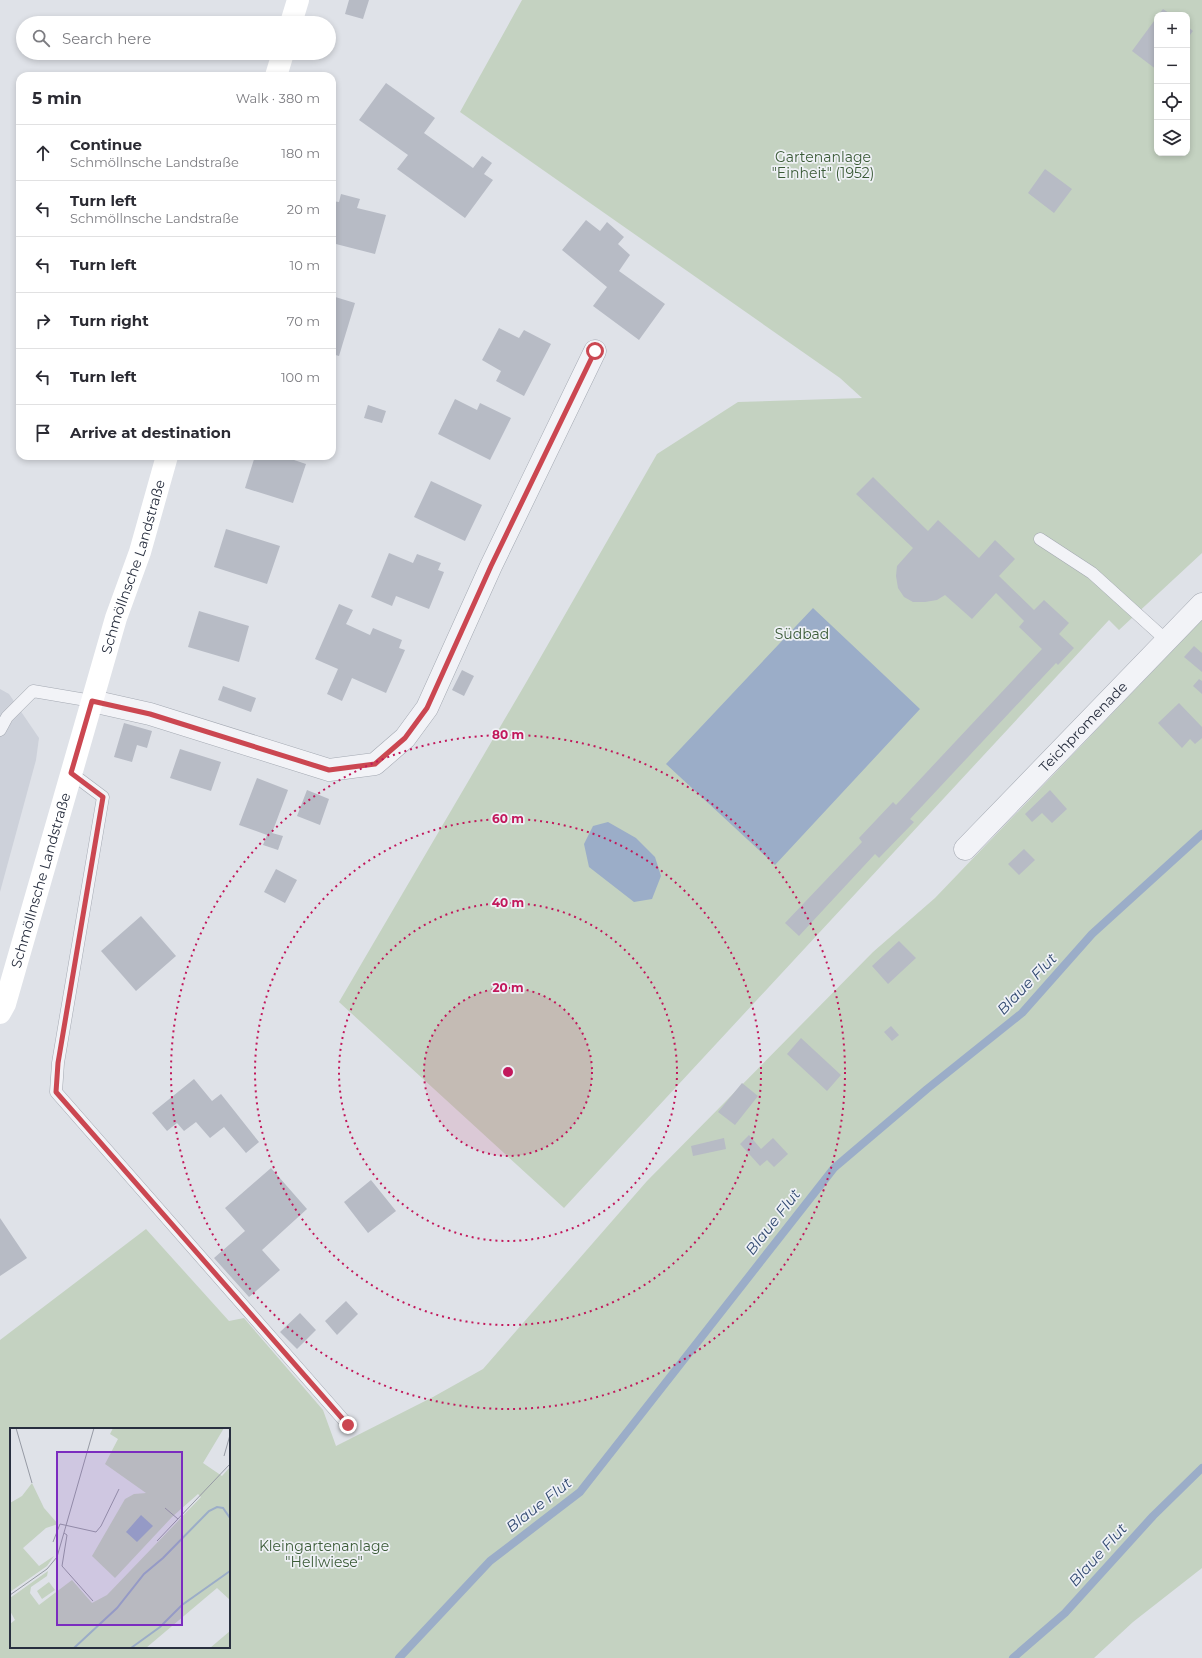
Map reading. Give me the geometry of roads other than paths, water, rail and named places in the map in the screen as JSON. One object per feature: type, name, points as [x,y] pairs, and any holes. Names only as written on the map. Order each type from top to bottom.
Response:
[{"type":"main road","points":[[293,16],[298,0]]},
{"type":"main road","points":[[277,72],[281,60]]},
{"type":"main road","name":"Schmöllnsche Landstraße","points":[[0,1013],[5,1004],[116,618],[140,552],[166,460]]},
{"type":"street","points":[[92,701],[150,714],[329,770],[375,764],[405,738],[427,708],[491,566],[595,351]]},
{"type":"street","name":"Teichpromenade","points":[[964,849],[1202,604]]},
{"type":"lane","points":[[1040,539],[1092,573],[1166,640]]},
{"type":"lane","points":[[0,730],[7,717],[33,691],[92,701]]},
{"type":"lane","points":[[71,773],[103,797],[58,1063],[56,1092],[348,1425]]},
{"type":"water","points":[[813,608],[920,709],[775,865],[666,764]]},
{"type":"water","points":[[608,822],[636,838],[655,857],[661,876],[652,899],[634,902],[589,867],[584,844],[593,826]]},
{"type":"waterway","name":"Blaue Flut","points":[[399,1658],[490,1561],[580,1492],[834,1168],[927,1089],[1022,1013],[1092,934],[1202,834]]},
{"type":"waterway","name":"Blaue Flut","points":[[1013,1658],[1065,1613],[1153,1516],[1202,1468]]},
{"type":"park label","name":"Gartenanlage \"Einheit\" (1952)","points":[[823,166]]},
{"type":"park label","name":"Südbad","points":[[802,634]]},
{"type":"park label","name":"Kleingartenanlage \"Hellwiese\"","points":[[324,1554]]}]
